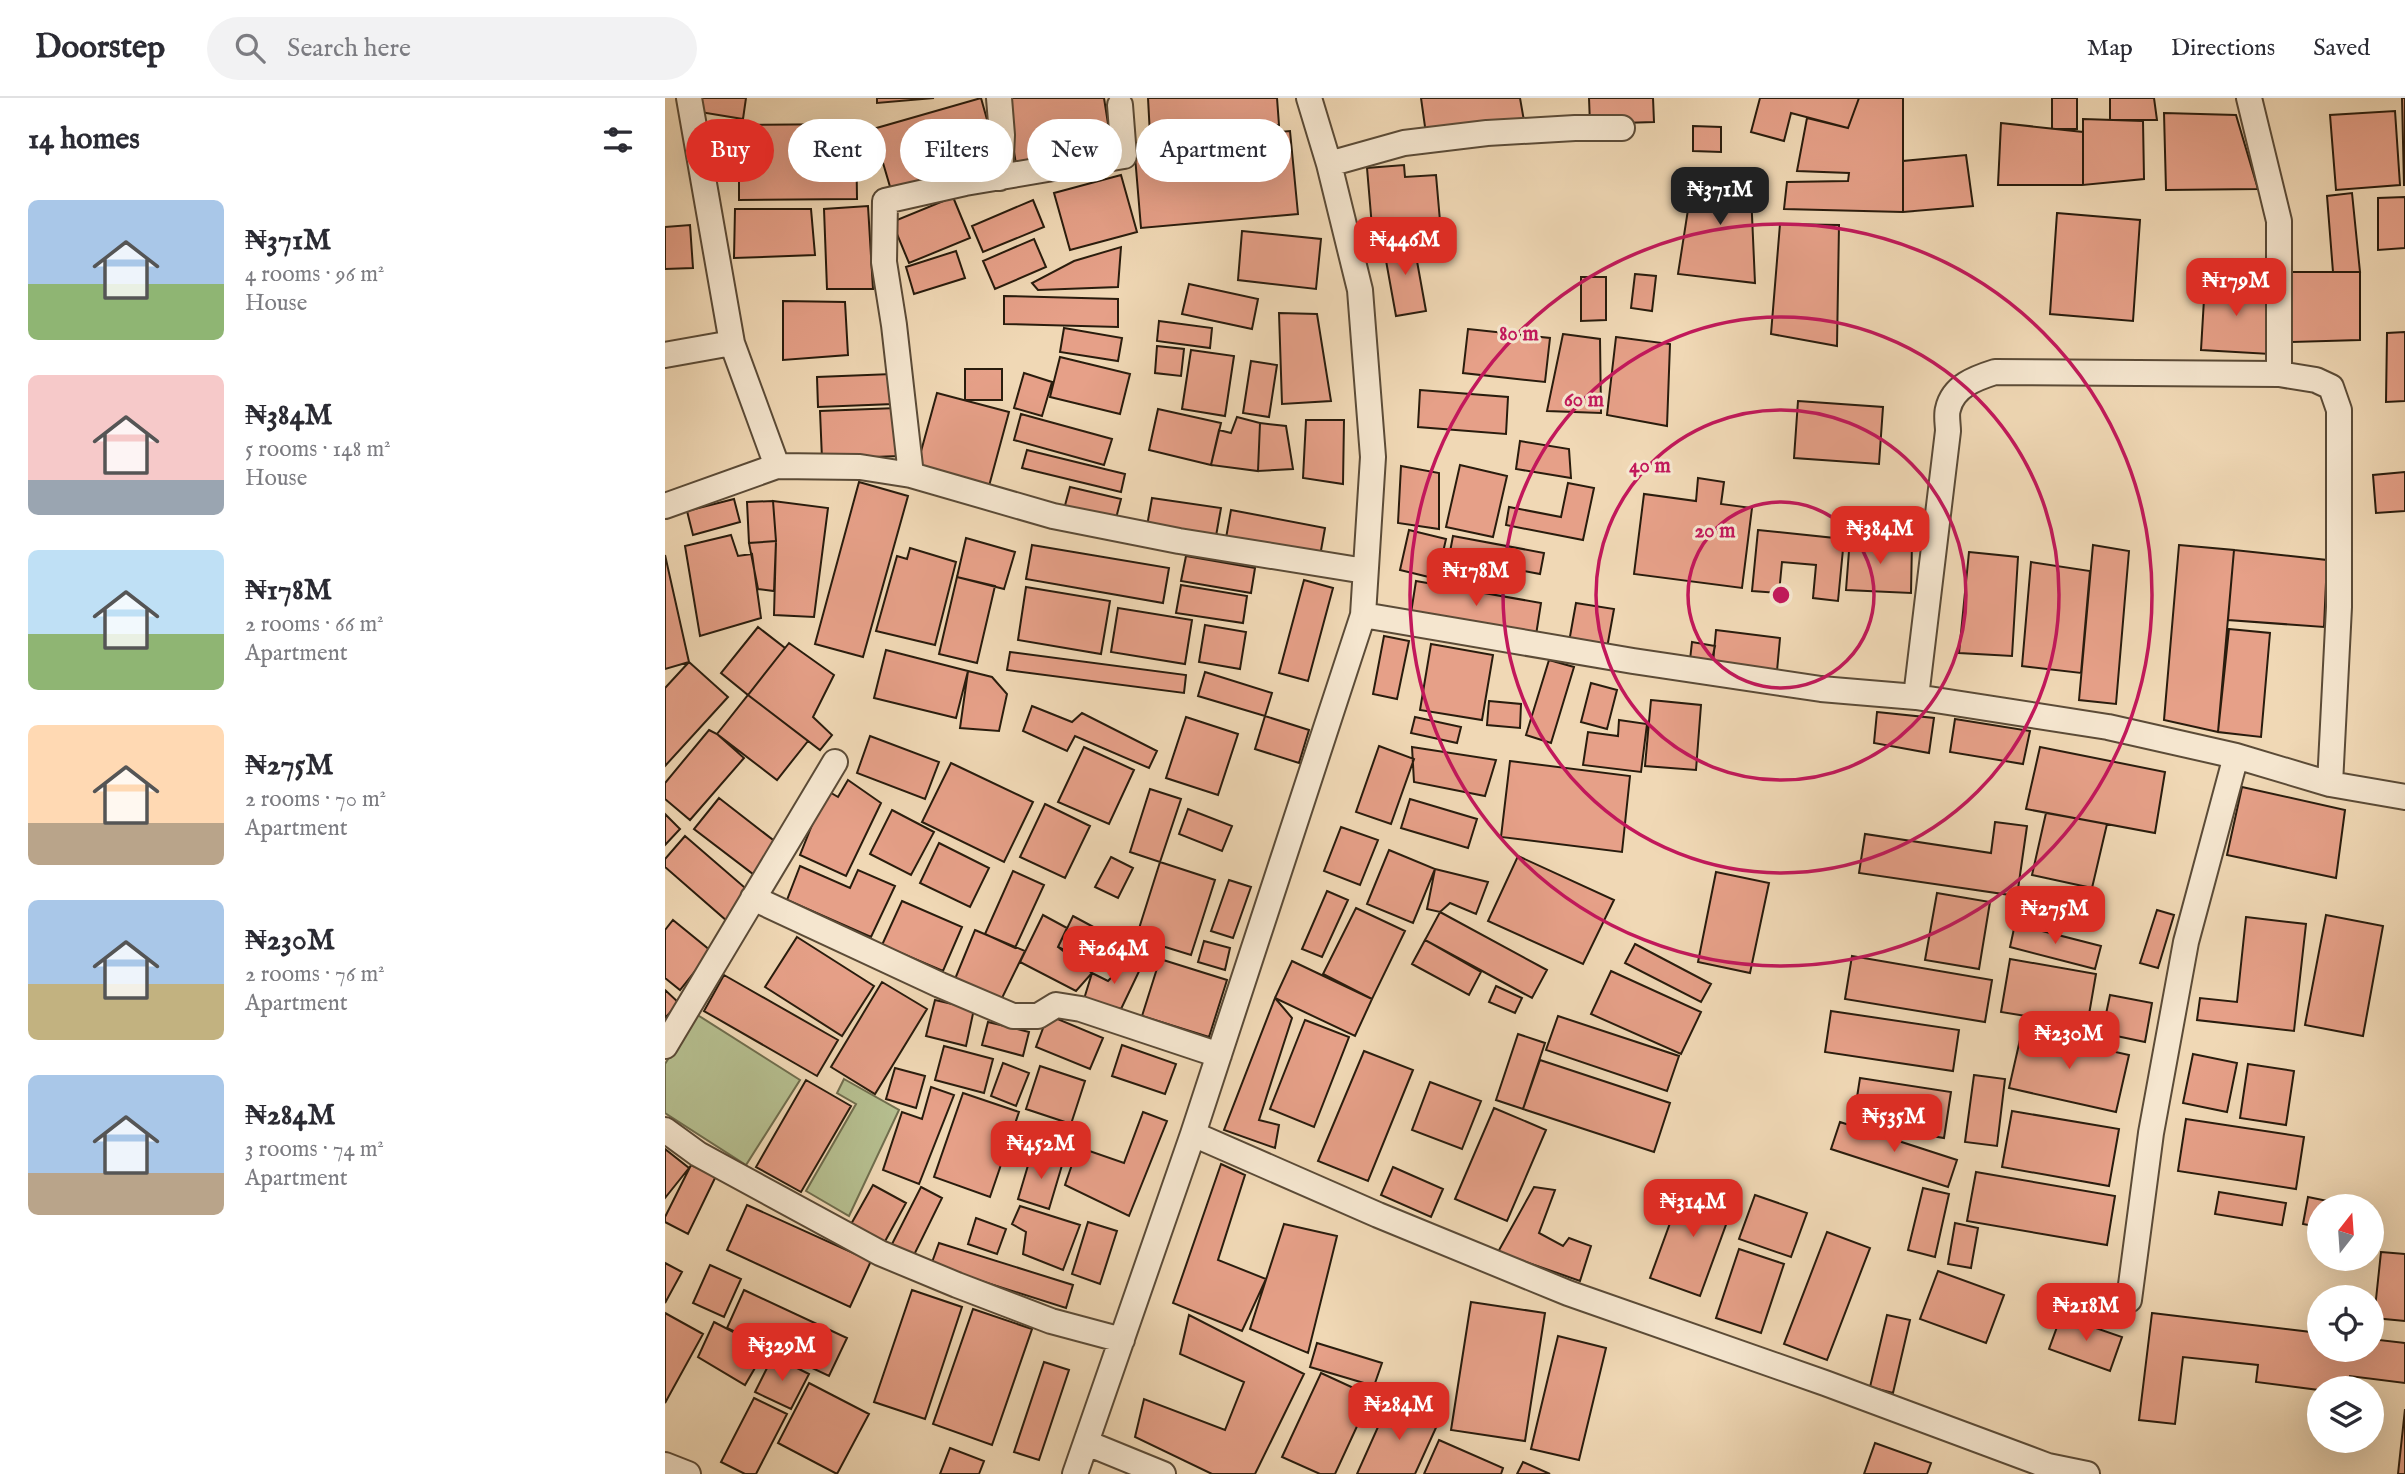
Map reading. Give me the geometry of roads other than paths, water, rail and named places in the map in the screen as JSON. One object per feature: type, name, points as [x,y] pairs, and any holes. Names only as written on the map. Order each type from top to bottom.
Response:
[{"type":"street","points":[[689,98],[732,343],[777,466]]},
{"type":"street","points":[[999,98],[1001,119]]},
{"type":"street","points":[[1075,1474],[1193,1133],[1363,615],[1373,457],[1360,290],[1329,164],[1309,98]]},
{"type":"street","points":[[2249,98],[2279,221],[2279,373]]},
{"type":"street","points":[[1013,176],[1124,156],[1120,105]]},
{"type":"street","points":[[1329,164],[1404,143],[1487,133],[1622,128]]},
{"type":"street","points":[[911,475],[884,262],[885,201],[972,182]]},
{"type":"street","points":[[665,355],[732,343]]},
{"type":"street","points":[[1916,697],[1948,431],[1948,408],[1957,393],[1970,381],[1995,372],[2279,373],[2316,380],[2331,387],[2339,410],[2339,607],[2330,784]]},
{"type":"street","points":[[665,506],[777,466],[860,467],[911,475],[1053,516],[1179,541],[1365,571]]},
{"type":"street","points":[[1363,615],[1660,665],[1821,689],[1916,697],[2108,727],[2236,757],[2330,784],[2405,797]]},
{"type":"street","points":[[2129,1300],[2151,1133],[2186,942],[2236,757]]},
{"type":"street","points":[[665,1046],[835,762]]},
{"type":"street","points":[[754,898],[1013,1016],[1038,1016],[1056,1005],[1081,1009],[1219,1055]]},
{"type":"street","points":[[665,1130],[698,1154],[880,1253],[1051,1321],[1122,1340]]},
{"type":"street","points":[[1193,1133],[1378,1215],[1568,1293],[1825,1383],[2048,1466],[2087,1474]]},
{"type":"street","points":[[1087,1443],[1163,1474]]},
{"type":"street","points":[[665,1465],[688,1474]]}]
